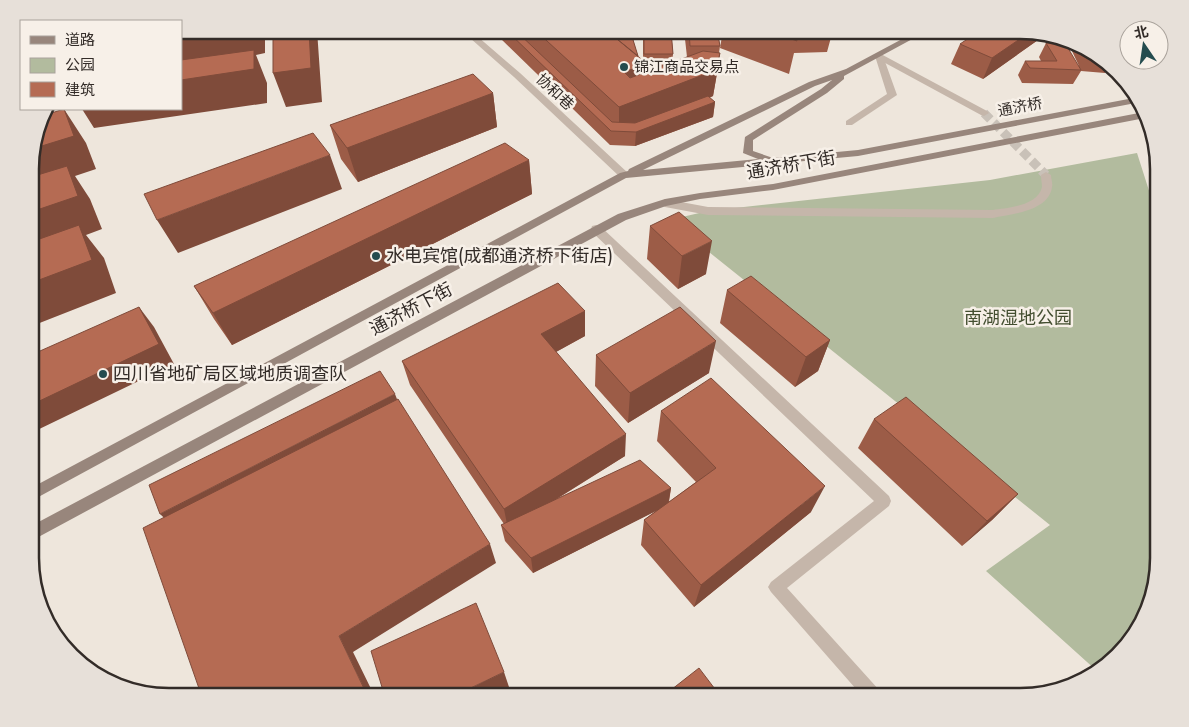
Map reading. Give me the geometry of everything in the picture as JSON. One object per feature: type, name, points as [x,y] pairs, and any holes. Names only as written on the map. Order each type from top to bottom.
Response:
[{"type":"street","name":"协和巷","points":[[476,39],[517,74],[624,175]]},
{"type":"street","name":"通济桥下街","points":[[39,491],[624,175],[812,84],[849,71],[909,39]]},
{"type":"street","points":[[879,56],[984,113]]},
{"type":"street","points":[[849,123],[892,94],[879,56]]},
{"type":"street","name":"通济桥下街","points":[[776,161],[748,153],[748,139],[824,92],[849,71]]},
{"type":"street","name":"通济桥","points":[[904,144],[1131,102]]},
{"type":"street","name":"通济桥","points":[[918,159],[1139,116]]},
{"type":"street","name":"通济桥下街","points":[[624,175],[858,152],[904,144]]},
{"type":"street","name":"通济桥下街","points":[[39,530],[622,216],[665,203],[700,196],[773,187],[918,159]]},
{"type":"street","points":[[665,203],[708,211],[993,214],[1022,208],[1039,200],[1047,188],[1046,175]]},
{"type":"street","points":[[596,229],[884,501],[776,587],[866,688]]},
{"type":"green space","name":"南湖湿地公园","points":[[1137,153],[1150,194],[1150,567],[1148,584],[1133,623],[1118,644],[1092,667],[986,571],[1050,525],[669,220],[708,211],[990,180]]},
{"type":"building","points":[[273,39],[309,39],[311,68],[273,73]]},
{"type":"building","points":[[515,39],[524,39],[612,122],[635,123],[708,96],[715,102],[636,132],[611,131]]},
{"type":"building","points":[[545,39],[617,39],[647,64],[624,72],[630,78],[703,51],[720,53],[716,70],[619,107]]},
{"type":"building","points":[[617,39],[633,39],[638,56]]},
{"type":"building","points":[[644,39],[672,39],[673,54],[644,54]]},
{"type":"building","points":[[690,39],[719,39],[720,46],[690,46]]},
{"type":"building","points":[[968,39],[1020,39],[992,58],[960,44]]},
{"type":"building","points":[[1046,43],[1054,43],[1068,48],[1081,70],[1030,68],[1025,61],[1057,61]]},
{"type":"building","points":[[254,50],[254,69],[182,80],[182,60]]},
{"type":"building","points":[[473,74],[493,93],[347,148],[330,125]]},
{"type":"building","points":[[64,110],[74,136],[41,146],[46,127],[52,113]]},
{"type":"building","points":[[313,133],[330,155],[157,220],[144,194]]},
{"type":"building","points":[[505,143],[529,160],[213,313],[194,286]]},
{"type":"building","points":[[67,166],[78,196],[39,209],[39,175]]},
{"type":"building","points":[[679,212],[712,241],[682,256],[650,226]]},
{"type":"building","points":[[79,225],[92,260],[39,280],[39,239]]},
{"type":"building","points":[[751,276],[830,340],[806,357],[727,290]]},
{"type":"building","points":[[558,283],[585,311],[541,334],[626,434],[504,509],[402,361]]},
{"type":"building","points":[[139,307],[159,344],[39,401],[39,351]]},
{"type":"building","points":[[680,307],[716,341],[630,393],[596,355]]},
{"type":"building","points":[[380,371],[395,394],[160,514],[149,485]]},
{"type":"building","points":[[711,378],[825,486],[701,585],[644,520],[716,468],[661,411]]},
{"type":"building","points":[[906,397],[1018,494],[987,521],[874,419]]},
{"type":"building","points":[[398,399],[490,544],[339,636],[364,688],[199,688],[143,528]]},
{"type":"building","points":[[640,460],[671,488],[531,558],[501,525]]},
{"type":"building","points":[[476,603],[504,672],[471,688],[382,688],[371,651]]},
{"type":"building","points":[[699,668],[714,688],[673,688]]},
{"type":"tunnel","points":[[984,113],[1046,175]]},
{"type":"place","name":"锦江商品交易点","points":[[624,67]]},
{"type":"place","name":"水电宾馆(成都通济桥下街店)","points":[[376,256]]},
{"type":"place","name":"四川省地矿局区域地质调查队","points":[[103,374]]}]
